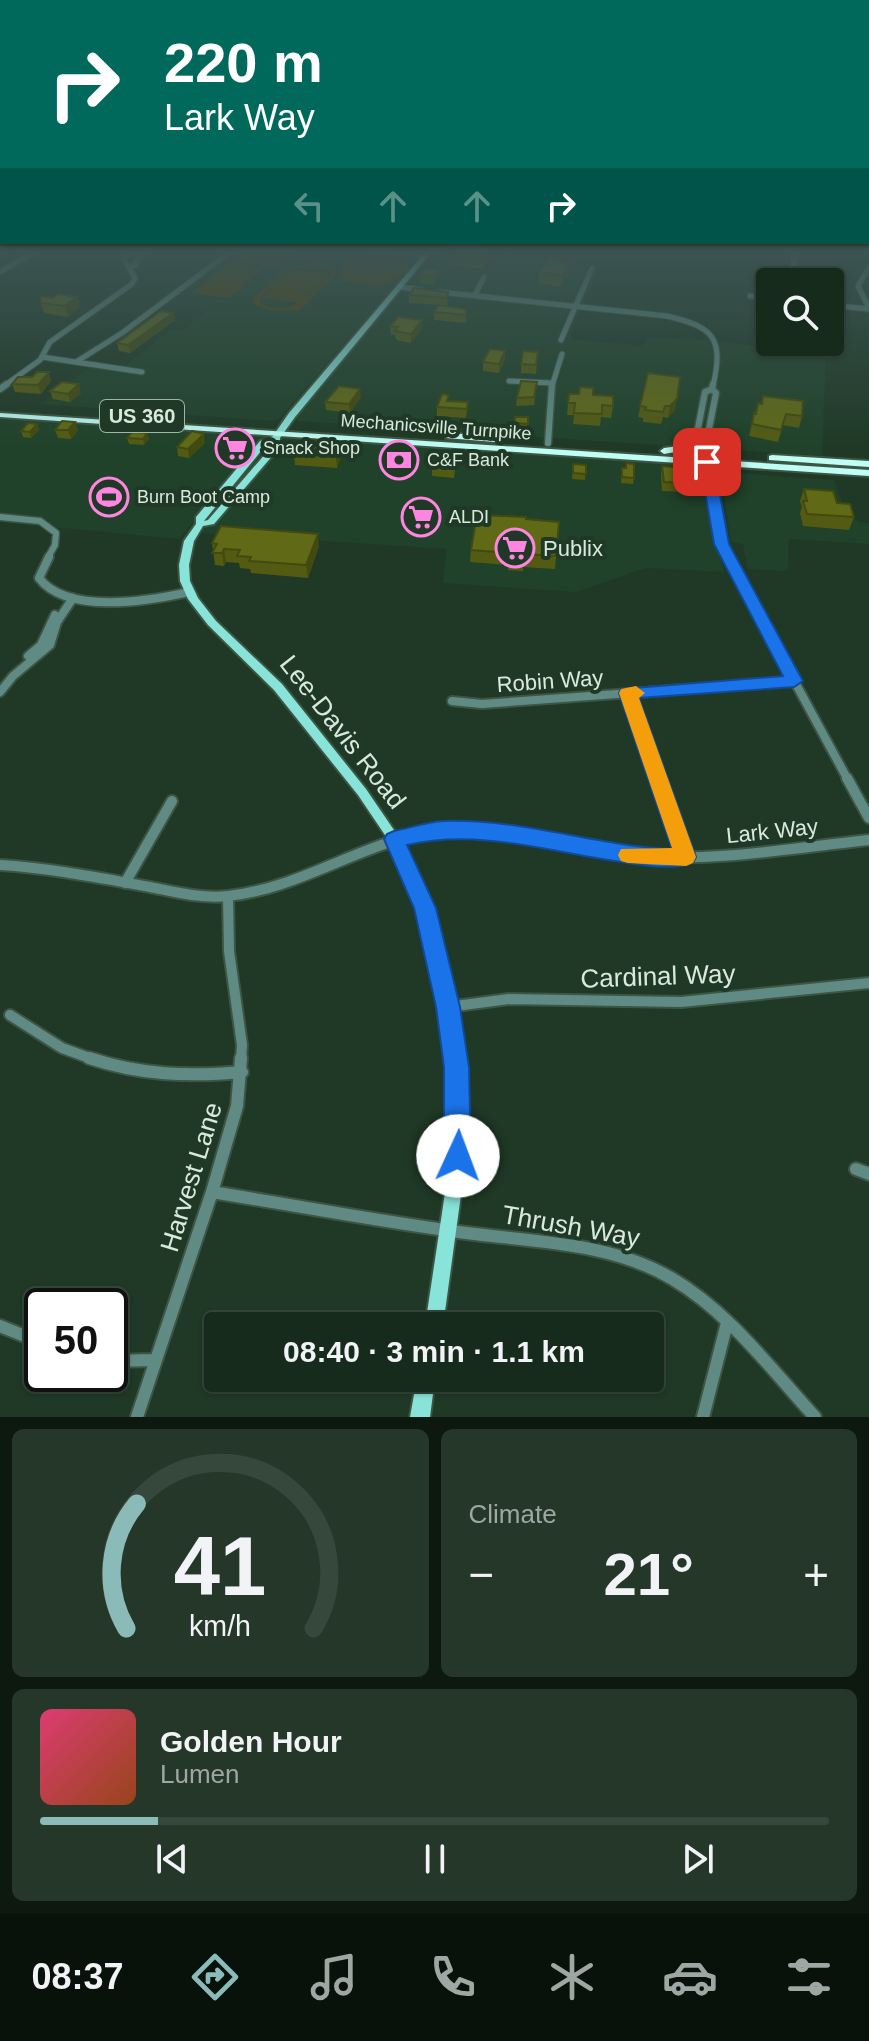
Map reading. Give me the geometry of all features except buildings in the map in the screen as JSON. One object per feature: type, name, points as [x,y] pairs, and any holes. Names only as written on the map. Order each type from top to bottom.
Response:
[{"type":"highway","name":"Mechanicsville Turnpike","points":[[0,407],[280,432],[664,451],[869,473]]},
{"type":"highway","name":"Mechanicsville Turnpike","points":[[0,415],[707,458],[869,464]]},
{"type":"highway","points":[[664,451],[689,447],[698,437]]},
{"type":"main road","points":[[189,592],[184,569],[185,555],[200,524],[199,519],[263,443],[280,432],[376,315]]},
{"type":"main road","points":[[200,524],[211,522],[234,496],[277,445],[280,432]]},
{"type":"main road","points":[[234,496],[231,491],[240,473]]},
{"type":"main road","name":"Lee-Davis Road","points":[[189,592],[212,623],[258,666],[293,705],[362,792],[394,839],[425,908],[448,1007],[459,1097],[458,1150],[436,1312]]},
{"type":"main road","points":[[420,1417],[424,1392]]},
{"type":"street","points":[[0,389],[42,357],[50,342],[88,315]]},
{"type":"street","points":[[76,362],[146,315]]},
{"type":"street","points":[[561,340],[572,315]]},
{"type":"street","points":[[659,315],[703,328],[720,347],[712,389]]},
{"type":"street","points":[[548,443],[552,383],[562,354]]},
{"type":"street","points":[[42,357],[142,372]]},
{"type":"street","points":[[29,368],[58,359]]},
{"type":"street","points":[[509,381],[552,383]]},
{"type":"street","points":[[712,389],[705,392],[698,437],[699,448],[707,458],[722,544],[869,818]]},
{"type":"street","points":[[707,458],[711,449],[709,429],[716,393],[712,389]]},
{"type":"street","points":[[0,517],[40,521],[52,528],[57,540],[39,572],[40,583],[47,590],[70,598],[135,602],[189,592]]},
{"type":"street","points":[[0,684],[12,669],[41,645],[49,625],[70,598]]},
{"type":"street","points":[[0,692],[18,671],[50,645],[57,622],[70,598]]},
{"type":"street","name":"Robin Way","points":[[452,701],[482,704],[794,681]]},
{"type":"street","points":[[628,693],[686,857]]},
{"type":"street","points":[[125,883],[172,801]]},
{"type":"street","name":"Lark Way","points":[[0,865],[48,869],[189,894],[228,896],[293,879],[394,839],[440,829],[476,829],[635,856],[686,857],[869,840]]},
{"type":"street","name":"Harvest Lane","points":[[137,1417],[230,1137],[242,1072],[240,1020],[229,951],[228,896]]},
{"type":"street","name":"Cardinal Way","points":[[448,1007],[509,999],[681,1002],[869,983]]},
{"type":"street","points":[[10,1015],[48,1041],[117,1069],[192,1077],[242,1072]]},
{"type":"street","name":"Thrush Way","points":[[212,1192],[638,1259],[685,1284],[727,1323],[815,1417]]},
{"type":"street","points":[[703,1417],[727,1323]]},
{"type":"street","points":[[0,1326],[24,1336]]},
{"type":"street","points":[[128,1361],[155,1360]]},
{"type":"shaded area","points":[[201,315],[368,315],[279,419],[272,421],[40,404],[95,363],[124,367],[172,329],[183,330]]},
{"type":"shaded area","points":[[381,315],[579,315],[569,339],[643,346],[648,338],[707,340],[756,346],[756,356],[826,356],[822,456],[298,421],[296,417]]},
{"type":"shaded area","points":[[0,419],[270,436],[179,539],[0,522]]},
{"type":"shaded area","points":[[284,438],[696,464],[724,572],[646,568],[576,592],[443,583],[447,549],[201,533],[213,514]]},
{"type":"shaded area","points":[[720,472],[834,480],[845,510],[859,522],[869,523],[869,544],[789,539],[788,569],[748,569],[743,544],[731,542]]},
{"type":"slow traffic","points":[[628,855],[686,857],[628,693],[636,693]]},
{"type":"place","name":"Snack Shop","points":[[235,448]]},
{"type":"place","name":"C&F Bank","points":[[399,460]]},
{"type":"place","name":"Burn Boot Camp","points":[[109,497]]},
{"type":"place","name":"ALDI","points":[[421,517]]},
{"type":"place","name":"Publix","points":[[515,548]]},
{"type":"route","points":[[458,1156],[457,1067],[448,1007],[425,908],[394,839],[440,829],[476,829],[635,856],[686,857],[628,693],[794,681],[748,599],[722,544],[707,462]]}]
